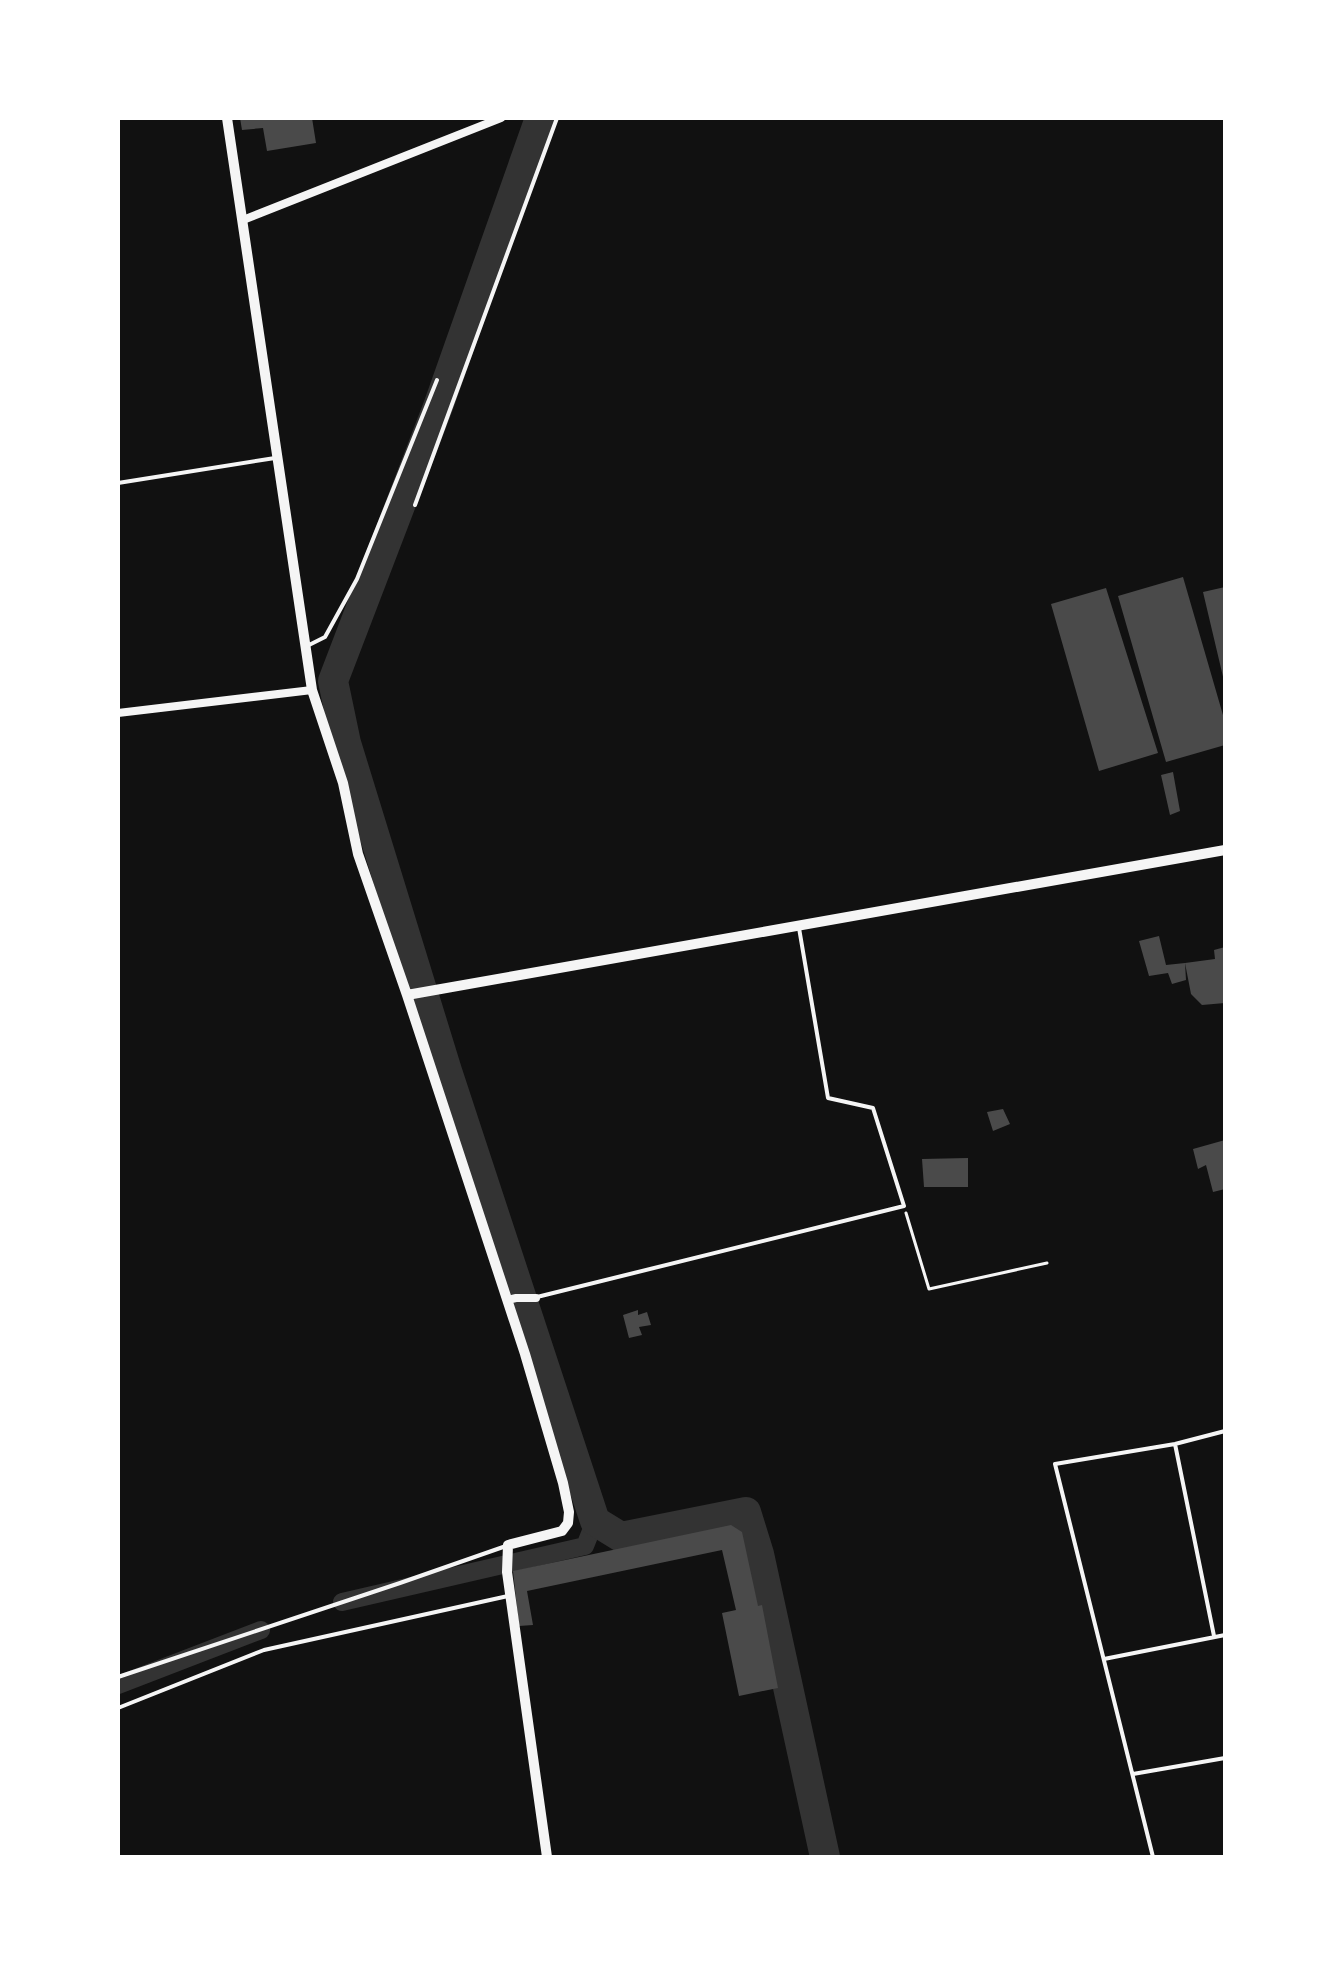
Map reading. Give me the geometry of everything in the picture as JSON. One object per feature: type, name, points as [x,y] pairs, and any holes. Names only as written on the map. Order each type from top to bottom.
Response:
[{"type":"street","points":[[227,118],[312,690],[343,783],[358,854],[512,1299],[569,1512],[568,1523],[562,1531],[508,1550],[507,1572],[547,1857]]},
{"type":"street","points":[[243,220],[501,118]]},
{"type":"street","points":[[118,713],[312,690]]},
{"type":"street","points":[[407,995],[1225,850]]},
{"type":"street","points":[[512,1299],[536,1298]]},
{"type":"lane","points":[[415,505],[557,118]]},
{"type":"lane","points":[[305,647],[325,637],[357,579],[437,380]]},
{"type":"lane","points":[[118,483],[278,457]]},
{"type":"lane","points":[[536,1298],[904,1206],[873,1108],[828,1098],[798,925]]},
{"type":"lane","points":[[1153,1857],[1055,1464],[1175,1444],[1225,1431]]},
{"type":"lane","points":[[1175,1444],[1214,1636]]},
{"type":"lane","points":[[118,1677],[508,1550]]},
{"type":"lane","points":[[118,1708],[264,1650],[511,1595]]},
{"type":"lane","points":[[1104,1659],[1225,1635]]},
{"type":"lane","points":[[1132,1774],[1225,1758]]},
{"type":"path","points":[[904,1206],[929,1289],[1047,1263]]},
{"type":"building","points":[[240,118],[312,118],[316,143],[267,151],[263,128],[242,130]]},
{"type":"building","points":[[1183,577],[1225,722],[1225,745],[1166,762],[1118,596]]},
{"type":"building","points":[[1225,587],[1225,681],[1224,681],[1203,592]]},
{"type":"building","points":[[1106,588],[1158,753],[1099,771],[1051,604]]},
{"type":"building","points":[[1173,772],[1180,811],[1170,815],[1161,775]]},
{"type":"building","points":[[1159,936],[1166,965],[1185,963],[1186,980],[1172,984],[1168,973],[1149,976],[1139,941]]},
{"type":"building","points":[[1225,947],[1225,1003],[1202,1005],[1191,994],[1185,963],[1215,959],[1214,950]]},
{"type":"building","points":[[1003,1109],[1010,1124],[993,1131],[987,1112]]},
{"type":"building","points":[[1225,1140],[1225,1189],[1213,1192],[1206,1165],[1198,1169],[1193,1149]]},
{"type":"building","points":[[968,1158],[968,1187],[924,1187],[922,1159]]},
{"type":"building","points":[[638,1310],[638,1315],[647,1312],[651,1325],[639,1327],[642,1335],[629,1338],[623,1315]]},
{"type":"building","points":[[731,1525],[742,1532],[758,1606],[762,1605],[778,1688],[739,1696],[722,1613],[736,1610],[722,1550],[527,1591],[533,1625],[519,1626],[513,1571]]},
{"type":"waterway","points":[[540,118],[439,404],[333,681],[346,743],[447,1071],[595,1521],[621,1537],[746,1512],[759,1554],[825,1857]]},
{"type":"waterway","points":[[342,1602],[585,1546],[595,1521]]},
{"type":"waterway","points":[[118,1685],[261,1630]]}]
